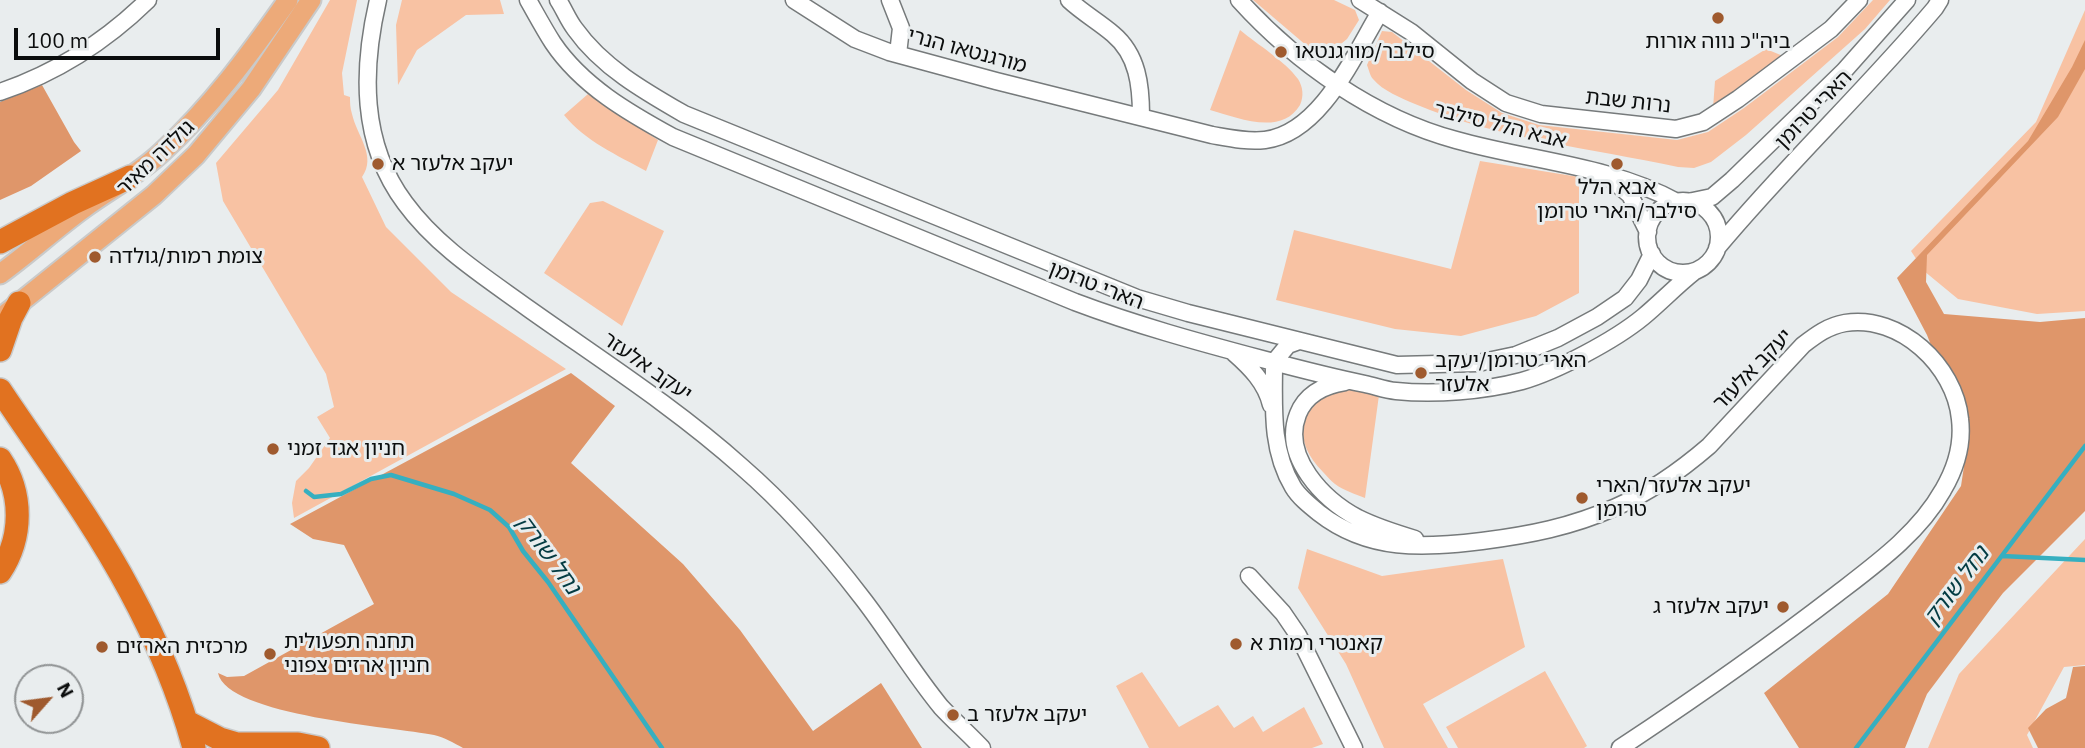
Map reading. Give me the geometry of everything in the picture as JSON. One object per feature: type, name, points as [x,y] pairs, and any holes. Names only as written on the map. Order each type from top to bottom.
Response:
[{"type":"highway","points":[[0,242],[62,208],[130,177]]},
{"type":"highway","points":[[0,351],[19,303]]},
{"type":"highway","points":[[0,390],[130,589],[155,640],[187,722],[194,748]]},
{"type":"highway","points":[[0,459],[12,480],[18,505],[11,550],[0,572]]},
{"type":"highway","points":[[187,722],[220,739],[237,744],[298,744],[318,748]]},
{"type":"main road","name":"גולדה מאיר","points":[[0,274],[82,209],[160,154],[204,110],[231,78],[288,0]]},
{"type":"main road","name":"גולדה מאיר","points":[[0,318],[154,195],[197,155],[251,89],[312,0]]},
{"type":"street","points":[[0,92],[74,58],[114,31],[148,0]]},
{"type":"street","name":"יעקב אלעזר","points":[[378,0],[367,62],[367,97],[372,132],[384,167],[404,202],[433,236],[473,269],[688,421],[745,469],[829,557],[866,602],[942,707],[982,748]]},
{"type":"street","name":"הארי טרומן","points":[[528,0],[554,44],[587,82],[633,115],[673,137],[1128,323],[1395,391],[1482,389],[1524,380],[1610,340],[1642,317],[1695,271]]},
{"type":"street","name":"הארי טרומן","points":[[558,0],[575,29],[605,62],[647,93],[684,114],[1137,298],[1398,365],[1478,363],[1516,355],[1577,328],[1625,298],[1639,280],[1652,254]]},
{"type":"street","name":"מורגנטאו הנרי","points":[[794,0],[855,39],[898,54],[1212,135],[1247,141],[1266,140],[1295,130],[1311,118],[1337,83],[1380,12]]},
{"type":"street","points":[[890,0],[901,27],[898,54]]},
{"type":"street","points":[[1069,0],[1125,46],[1139,78],[1140,116]]},
{"type":"street","name":"אבא הלל סילבר","points":[[1239,0],[1297,55],[1383,111],[1457,141],[1584,168],[1683,202]]},
{"type":"street","name":"נרות שבת","points":[[1360,0],[1411,32],[1472,81],[1506,103],[1541,114],[1676,129],[1703,122],[1738,99],[1831,29],[1859,0]]},
{"type":"street","name":"הארי טרומן","points":[[1683,202],[1712,197],[1732,180],[1844,71],[1908,0]]},
{"type":"street","name":"הארי טרומן","points":[[1717,248],[1760,196],[1894,57],[1940,0]]},
{"type":"street","name":"אבא הלל סילבר","points":[[1584,168],[1624,188],[1648,232]]},
{"type":"street","points":[[1683,202],[1703,208],[1714,221],[1718,232],[1717,248],[1709,262],[1695,271],[1684,273],[1668,270],[1659,263],[1648,243],[1651,222],[1657,213],[1666,206],[1683,202]]},
{"type":"street","name":"יעקב אלעזר","points":[[1275,362],[1276,441],[1280,459],[1294,489],[1323,516],[1346,530],[1379,542],[1420,547],[1530,535],[1552,530],[1616,507],[1656,486],[1709,446],[1803,345],[1832,327],[1854,323],[1878,325],[1907,338],[1933,359],[1944,372],[1957,401],[1961,434],[1953,471],[1929,511],[1888,553],[1825,604],[1620,748]]},
{"type":"street","points":[[1275,362],[1280,352],[1298,341]]},
{"type":"street","points":[[1232,351],[1252,369],[1261,383],[1269,398],[1274,419]]},
{"type":"street","name":"יעקב אלעזר","points":[[1352,381],[1321,389],[1311,395],[1299,412],[1295,435],[1302,464],[1311,479],[1325,493],[1358,518],[1396,534],[1440,546]]},
{"type":"street","points":[[1249,576],[1283,613],[1298,635],[1354,748]]},
{"type":"shaded area","points":[[330,0],[357,0],[342,73],[344,95],[350,97],[354,122],[367,154],[366,169],[362,177],[386,227],[451,292],[566,369],[294,518],[292,503],[296,481],[309,468],[330,438],[317,417],[334,407],[326,374],[223,201],[216,163],[278,90]]},
{"type":"shaded area","points":[[402,0],[500,0],[504,14],[466,15],[417,50],[398,85],[396,25]]},
{"type":"shaded area","points":[[1253,0],[1334,0],[1355,10],[1359,20],[1347,39],[1336,48],[1323,51],[1307,46]]},
{"type":"shaded area","points":[[1873,0],[1890,0],[1865,29],[1746,135],[1711,162],[1694,168],[1545,142],[1447,116],[1387,91],[1372,78],[1367,65],[1382,31],[1392,32],[1466,90],[1502,113],[1539,125],[1677,140],[1708,132],[1744,108],[1838,37]]},
{"type":"shaded area","points":[[2085,10],[2085,311],[2037,314],[1958,299],[1924,271],[1911,251],[2036,122]]},
{"type":"shaded area","points":[[1240,30],[1293,72],[1300,82],[1300,105],[1292,115],[1282,120],[1258,122],[1210,110]]},
{"type":"shaded area","points":[[2085,40],[2085,69],[2058,117],[1927,255],[1926,282],[1944,314],[2040,322],[2085,318],[2085,511],[1993,606],[1927,694],[1905,748],[1799,748],[1764,693],[1888,594],[1961,486],[1968,440],[1927,335],[1897,278],[2028,141]]},
{"type":"shaded area","points":[[1766,49],[1783,56],[1713,108],[1715,81]]},
{"type":"shaded area","points":[[42,85],[81,151],[31,186],[0,200],[0,102]]},
{"type":"shaded area","points":[[588,94],[658,140],[646,171],[592,140],[564,115]]},
{"type":"shaded area","points":[[1480,161],[1579,177],[1579,293],[1536,316],[1461,336],[1395,329],[1276,300],[1294,230],[1451,269]]},
{"type":"shaded area","points":[[603,201],[664,231],[622,326],[544,273],[590,203]]},
{"type":"shaded area","points":[[571,373],[615,406],[571,463],[683,564],[740,630],[813,731],[881,683],[922,748],[463,748],[434,735],[280,709],[250,700],[228,688],[218,673],[227,677],[244,676],[374,604],[344,545],[313,539],[290,524]]},
{"type":"shaded area","points":[[1336,390],[1379,395],[1365,498],[1332,481],[1313,460],[1303,438],[1306,417],[1323,398]]},
{"type":"shaded area","points":[[2085,539],[2085,665],[2064,667],[2027,735],[2033,748],[1928,748],[1959,674]]},
{"type":"shaded area","points":[[1307,549],[1382,576],[1503,559],[1525,647],[1423,704],[1448,748],[1384,748],[1346,664],[1298,588]]},
{"type":"shaded area","points":[[2085,666],[2085,748],[2038,748],[2028,728],[2046,709],[2066,698],[2073,667]]},
{"type":"shaded area","points":[[1545,671],[1587,746],[1458,748],[1446,727]]},
{"type":"shaded area","points":[[1142,672],[1179,727],[1218,705],[1234,728],[1253,716],[1263,732],[1304,707],[1323,744],[1312,748],[1149,748],[1116,686]]},
{"type":"waterway","name":"נחל שורק","points":[[1856,748],[2085,446]]},
{"type":"waterway","name":"נחל שורק","points":[[306,491],[314,497],[341,494],[371,479],[391,475],[454,494],[490,510],[509,527],[523,551],[548,582],[662,748]]},
{"type":"waterway","points":[[2002,556],[2085,560]]},
{"type":"place","name":"ביה\"כ נווה אורות","points":[[1718,18]]},
{"type":"place","name":"סילבר/מורגנטאו","points":[[1281,52]]},
{"type":"place","name":"יעקב אלעזר א","points":[[378,164]]},
{"type":"place","name":"אבא הלל סילבר/הארי טרומן","points":[[1617,164]]},
{"type":"place","name":"צומת רמות/גולדה","points":[[95,257]]},
{"type":"place","name":"הארי טרומן/יעקב אלעזר","points":[[1421,373]]},
{"type":"place","name":"חניון אגד זמני","points":[[273,449]]},
{"type":"place","name":"יעקב אלעזר/הארי טרומן","points":[[1582,498]]},
{"type":"place","name":"יעקב אלעזר ג","points":[[1783,607]]},
{"type":"place","name":"קאנטרי רמות א","points":[[1236,644]]},
{"type":"place","name":"מרכזית הארזים","points":[[102,647]]},
{"type":"place","name":"תחנה תפעולית חניון ארזים צפוני","points":[[270,654]]},
{"type":"place","name":"יעקב אלעזר ב","points":[[953,715]]}]
